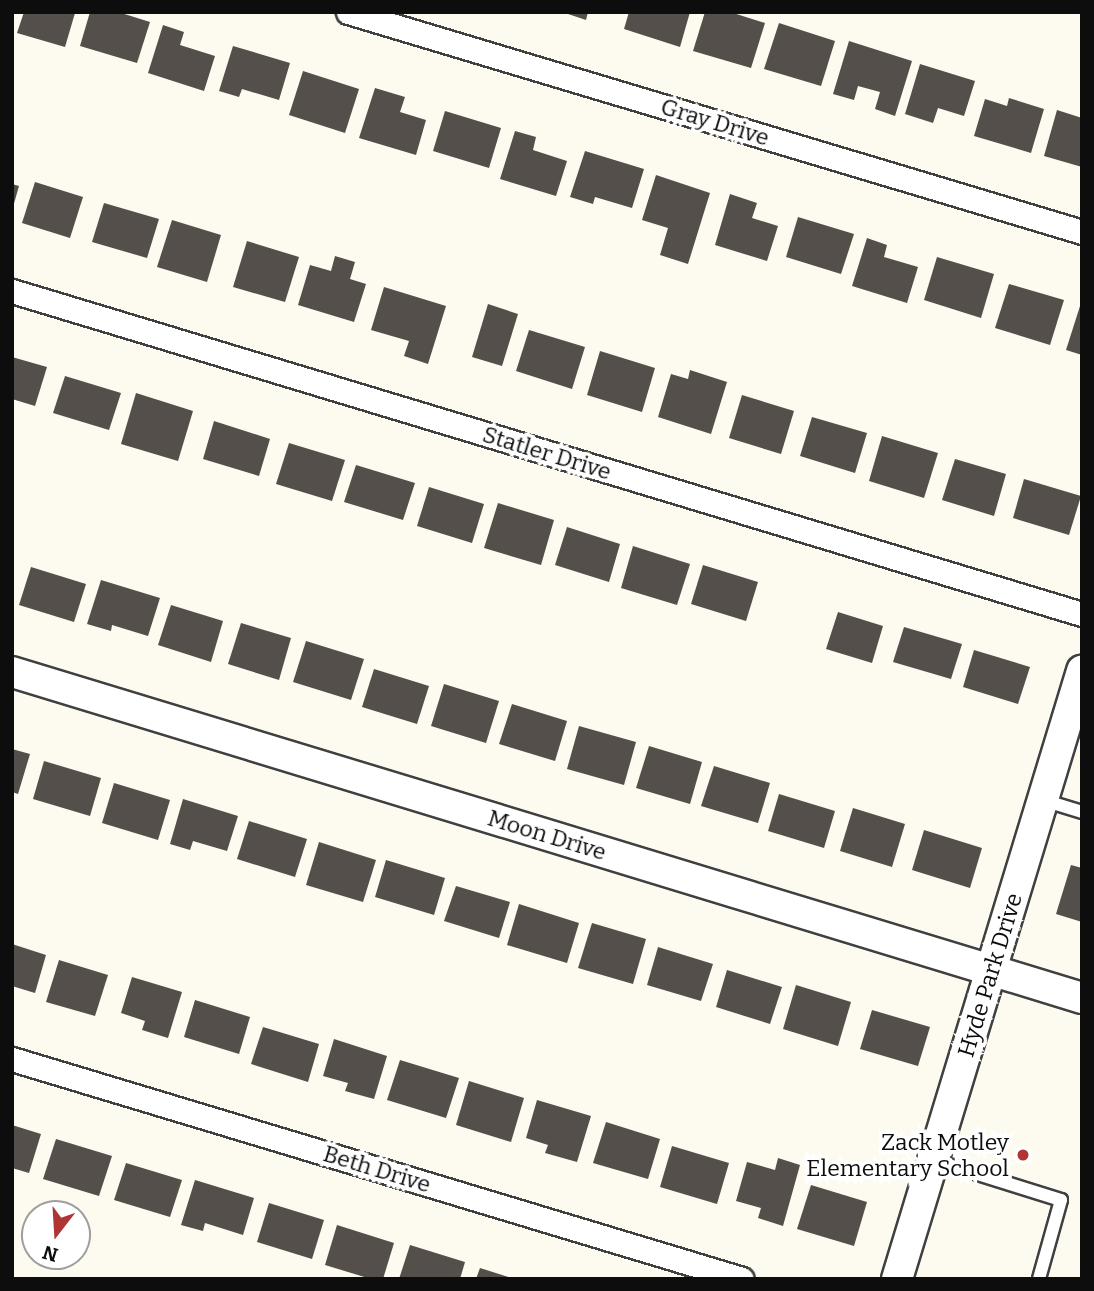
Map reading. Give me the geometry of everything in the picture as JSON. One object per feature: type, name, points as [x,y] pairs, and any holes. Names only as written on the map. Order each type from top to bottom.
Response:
[{"type":"street","name":"Gray Drive","points":[[348,12],[1082,232]]},
{"type":"street","name":"Statler Drive","points":[[12,291],[1082,614]]},
{"type":"street","name":"Hyde Park Drive","points":[[897,1279],[1082,671]]},
{"type":"street","name":"Moon Drive","points":[[12,672],[1082,998]]},
{"type":"street","name":"Beth Drive","points":[[12,1059],[742,1279]]},
{"type":"lane","points":[[1043,800],[1082,812]]},
{"type":"lane","points":[[933,1160],[1061,1200],[1039,1279]]},
{"type":"building","points":[[24,12],[75,13],[65,47],[17,33]]},
{"type":"building","points":[[90,12],[118,12],[150,22],[137,63],[80,46]]},
{"type":"building","points":[[562,12],[588,12],[586,20]]},
{"type":"building","points":[[629,12],[690,12],[680,47],[624,29]]},
{"type":"building","points":[[705,12],[730,12],[765,23],[751,68],[693,51]]},
{"type":"building","points":[[779,23],[835,41],[821,86],[764,69]]},
{"type":"building","points":[[163,25],[184,32],[180,45],[215,56],[204,91],[148,73]]},
{"type":"building","points":[[849,41],[912,61],[895,116],[875,109],[880,92],[858,86],[854,100],[833,94]]},
{"type":"building","points":[[233,46],[290,63],[279,100],[242,89],[239,97],[219,91]]},
{"type":"building","points":[[920,64],[975,81],[964,116],[938,108],[933,123],[905,114]]},
{"type":"building","points":[[303,71],[359,89],[345,133],[289,115]]},
{"type":"building","points":[[375,88],[405,97],[400,112],[426,120],[416,155],[359,138]]},
{"type":"building","points":[[1009,98],[1044,109],[1031,153],[974,136],[985,99],[1007,106]]},
{"type":"building","points":[[1057,110],[1082,118],[1082,167],[1044,156]]},
{"type":"building","points":[[445,111],[501,128],[489,168],[433,151]]},
{"type":"building","points":[[515,131],[536,137],[533,150],[567,161],[556,196],[500,179]]},
{"type":"building","points":[[585,151],[644,169],[632,208],[595,197],[593,204],[570,197]]},
{"type":"building","points":[[656,175],[710,193],[688,264],[660,255],[668,228],[642,220]]},
{"type":"building","points":[[35,182],[83,197],[70,238],[22,223]]},
{"type":"building","points":[[12,184],[19,186],[13,207],[12,207]]},
{"type":"building","points":[[730,194],[757,203],[752,218],[778,226],[767,261],[715,245]]},
{"type":"building","points":[[104,203],[159,219],[147,258],[92,242]]},
{"type":"building","points":[[798,217],[854,234],[841,274],[786,257]]},
{"type":"building","points":[[172,220],[221,235],[207,282],[157,267]]},
{"type":"building","points":[[867,238],[887,245],[884,257],[918,267],[907,303],[852,286]]},
{"type":"building","points":[[247,241],[299,257],[285,302],[233,287]]},
{"type":"building","points":[[335,256],[355,262],[350,279],[366,284],[354,322],[298,305],[310,265],[331,271]]},
{"type":"building","points":[[937,257],[994,274],[981,318],[924,300]]},
{"type":"building","points":[[1009,284],[1064,300],[1050,345],[995,328]]},
{"type":"building","points":[[384,287],[446,306],[428,364],[404,356],[409,341],[371,330]]},
{"type":"building","points":[[488,304],[518,314],[502,366],[472,357]]},
{"type":"building","points":[[1080,306],[1082,307],[1082,355],[1066,350]]},
{"type":"building","points":[[529,330],[585,347],[572,389],[516,371]]},
{"type":"building","points":[[600,351],[655,368],[642,412],[587,395]]},
{"type":"building","points":[[12,357],[47,367],[35,406],[12,399]]},
{"type":"building","points":[[690,370],[727,382],[711,434],[658,417],[671,374],[688,379]]},
{"type":"building","points":[[65,376],[121,393],[109,430],[53,413]]},
{"type":"building","points":[[136,393],[193,411],[178,461],[121,444]]},
{"type":"building","points":[[742,395],[794,411],[781,454],[729,438]]},
{"type":"building","points":[[812,417],[867,433],[855,473],[800,456]]},
{"type":"building","points":[[214,421],[270,439],[259,476],[203,459]]},
{"type":"building","points":[[882,436],[938,453],[924,498],[869,481]]},
{"type":"building","points":[[289,443],[345,460],[332,501],[276,484]]},
{"type":"building","points":[[955,459],[1006,474],[994,516],[942,500]]},
{"type":"building","points":[[356,465],[415,483],[403,520],[344,502]]},
{"type":"building","points":[[1024,479],[1081,496],[1069,535],[1013,518]]},
{"type":"building","points":[[429,487],[484,504],[472,543],[417,526]]},
{"type":"building","points":[[498,503],[554,520],[541,565],[484,548]]},
{"type":"building","points":[[567,527],[620,544],[609,582],[555,565]]},
{"type":"building","points":[[633,546],[690,564],[677,605],[621,588]]},
{"type":"building","points":[[703,565],[758,582],[746,621],[691,604]]},
{"type":"building","points":[[31,567],[86,584],[74,622],[19,605]]},
{"type":"building","points":[[101,580],[160,598],[148,636],[112,625],[111,631],[87,624]]},
{"type":"building","points":[[171,605],[223,621],[211,662],[158,645]]},
{"type":"building","points":[[838,612],[883,626],[872,663],[826,649]]},
{"type":"building","points":[[241,623],[291,638],[279,680],[228,664]]},
{"type":"building","points":[[904,627],[962,644],[951,679],[893,662]]},
{"type":"building","points":[[306,641],[364,659],[351,700],[293,682]]},
{"type":"building","points":[[974,650],[1030,667],[1018,704],[963,687]]},
{"type":"building","points":[[374,669],[429,686],[417,724],[362,707]]},
{"type":"building","points":[[444,684],[499,701],[486,743],[431,726]]},
{"type":"building","points":[[512,704],[567,721],[555,761],[499,744]]},
{"type":"building","points":[[579,726],[636,742],[624,785],[567,769]]},
{"type":"building","points":[[649,746],[702,762],[690,804],[636,788]]},
{"type":"building","points":[[12,749],[30,754],[18,794],[12,792]]},
{"type":"building","points":[[44,761],[101,778],[90,816],[33,799]]},
{"type":"building","points":[[714,766],[770,783],[758,823],[701,806]]},
{"type":"building","points":[[114,783],[170,800],[158,840],[102,823]]},
{"type":"building","points":[[779,794],[835,811],[824,848],[768,831]]},
{"type":"building","points":[[183,799],[238,816],[227,851],[193,841],[190,850],[170,844]]},
{"type":"building","points":[[853,808],[905,824],[892,867],[840,851]]},
{"type":"building","points":[[249,821],[307,839],[295,877],[237,859]]},
{"type":"building","points":[[924,830],[982,848],[970,888],[912,870]]},
{"type":"building","points":[[319,842],[376,860],[363,902],[306,885]]},
{"type":"building","points":[[386,860],[445,878],[434,915],[375,897]]},
{"type":"building","points":[[1071,865],[1082,868],[1082,922],[1056,914]]},
{"type":"building","points":[[456,886],[510,902],[499,938],[444,921]]},
{"type":"building","points":[[519,904],[579,923],[567,963],[507,945]]},
{"type":"building","points":[[592,923],[646,939],[633,984],[578,968]]},
{"type":"building","points":[[12,944],[46,955],[35,993],[12,986]]},
{"type":"building","points":[[658,947],[713,964],[701,1001],[647,985]]},
{"type":"building","points":[[59,960],[108,975],[95,1016],[46,1002]]},
{"type":"building","points":[[727,970],[782,987],[770,1024],[716,1007]]},
{"type":"building","points":[[132,977],[182,992],[168,1038],[142,1030],[145,1021],[121,1013]]},
{"type":"building","points":[[796,985],[851,1002],[838,1046],[783,1029]]},
{"type":"building","points":[[195,1000],[250,1017],[239,1054],[184,1037]]},
{"type":"building","points":[[872,1010],[930,1027],[918,1066],[860,1049]]},
{"type":"building","points":[[263,1027],[319,1044],[308,1082],[251,1064]]},
{"type":"building","points":[[334,1039],[387,1056],[374,1099],[345,1091],[348,1083],[323,1076]]},
{"type":"building","points":[[400,1060],[459,1078],[446,1118],[387,1100]]},
{"type":"building","points":[[469,1081],[524,1098],[511,1142],[456,1125]]},
{"type":"building","points":[[537,1100],[591,1116],[577,1162],[545,1153],[548,1145],[526,1138]]},
{"type":"building","points":[[606,1122],[660,1139],[648,1179],[593,1163]]},
{"type":"building","points":[[12,1125],[41,1134],[29,1173],[12,1168]]},
{"type":"building","points":[[56,1139],[112,1156],[99,1196],[43,1179]]},
{"type":"building","points":[[672,1146],[729,1163],[717,1204],[660,1187]]},
{"type":"building","points":[[778,1158],[800,1165],[783,1226],[758,1218],[761,1208],[736,1201],[747,1162],[775,1170]]},
{"type":"building","points":[[126,1163],[182,1180],[170,1217],[114,1200]]},
{"type":"building","points":[[195,1180],[254,1198],[243,1235],[205,1223],[203,1231],[181,1225]]},
{"type":"building","points":[[811,1185],[867,1202],[854,1246],[797,1229]]},
{"type":"building","points":[[269,1203],[324,1220],[312,1259],[257,1242]]},
{"type":"building","points":[[337,1225],[394,1243],[383,1279],[371,1279],[325,1265]]},
{"type":"building","points":[[410,1245],[465,1262],[460,1279],[399,1279]]},
{"type":"building","points":[[480,1268],[512,1278],[512,1279],[476,1279]]},
{"type":"place","name":"Zack Motley Elementary School","points":[[1023,1155]]}]
